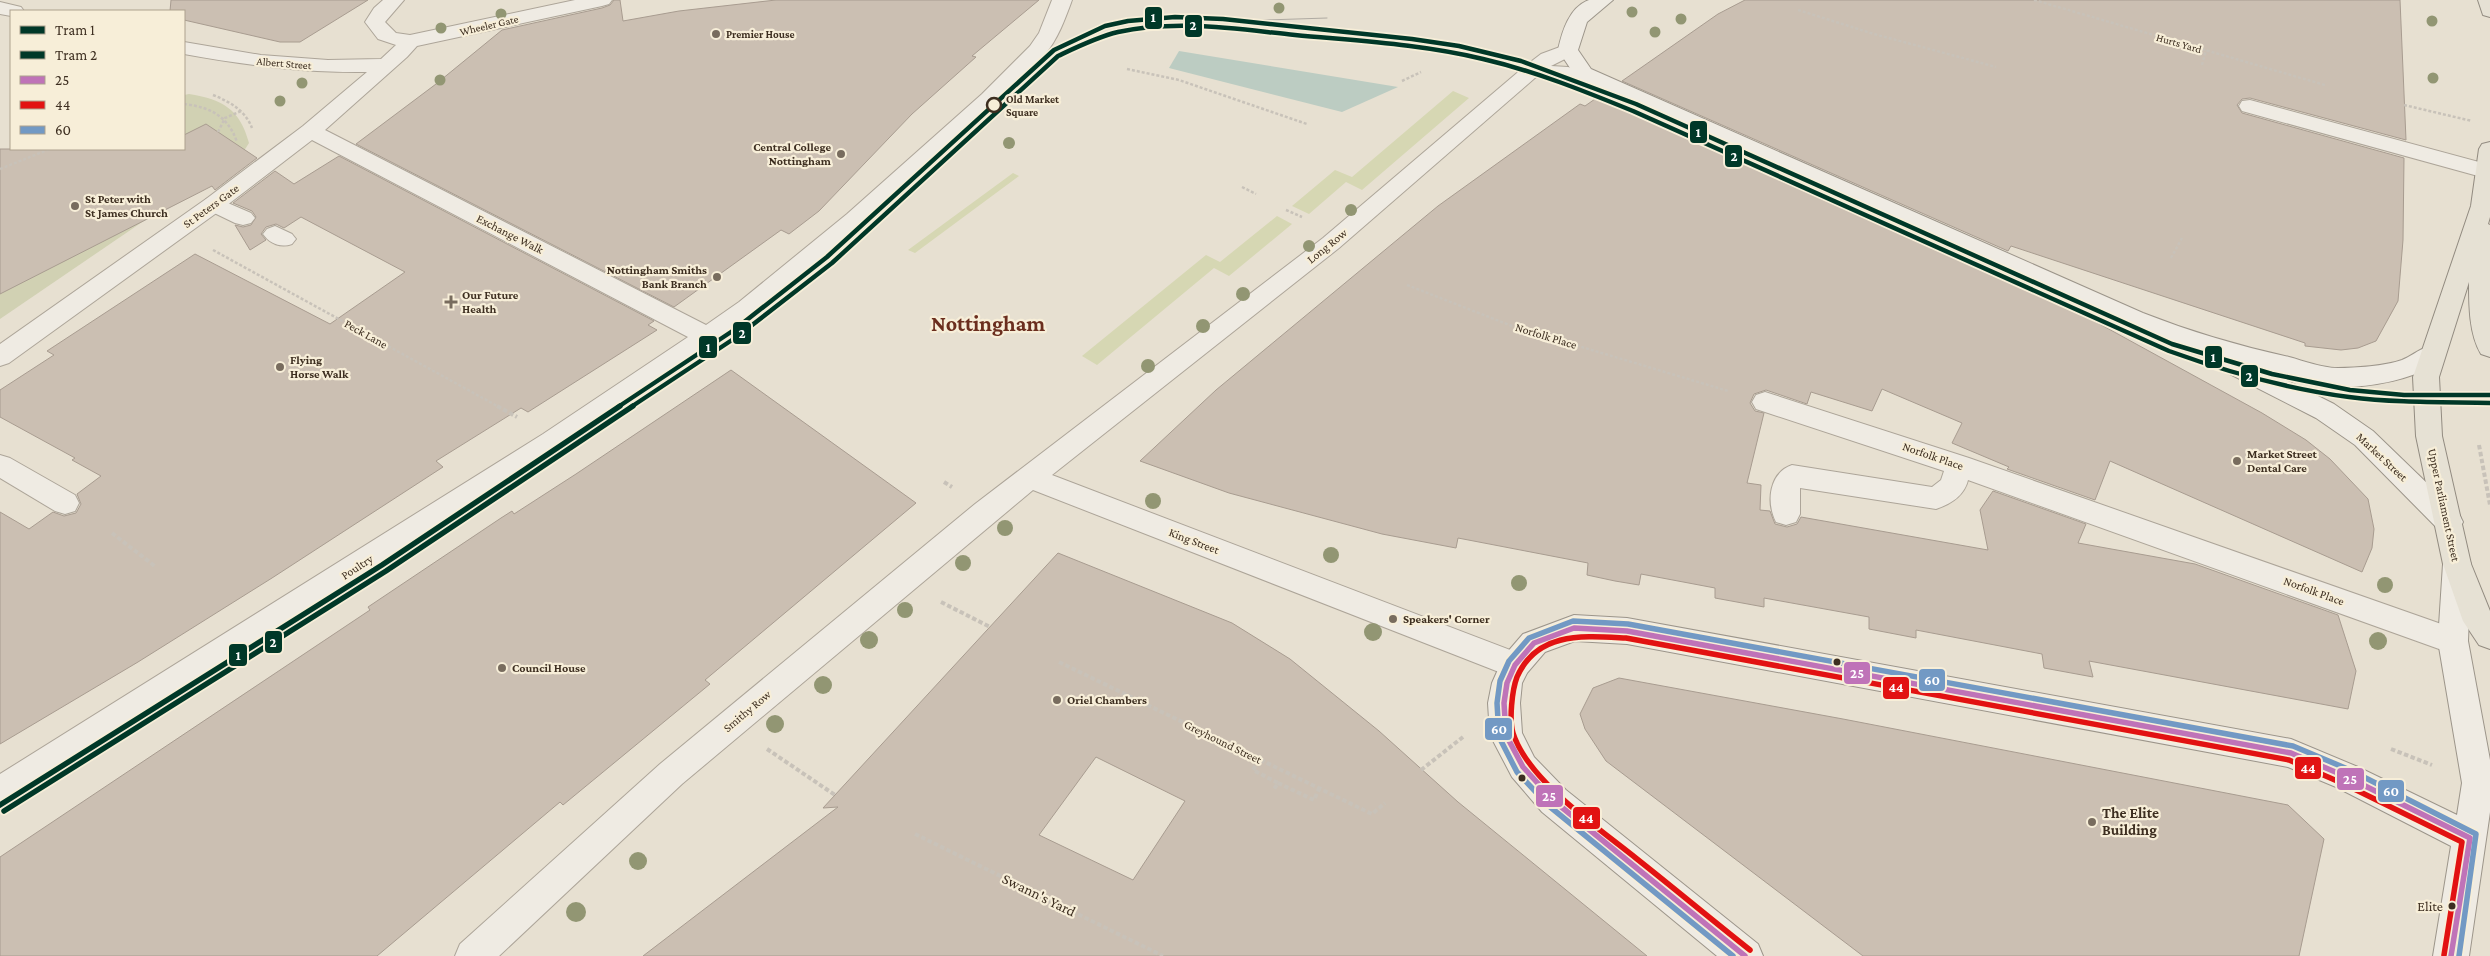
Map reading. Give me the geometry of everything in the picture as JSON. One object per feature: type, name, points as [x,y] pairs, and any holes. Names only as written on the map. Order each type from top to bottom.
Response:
[{"type":"main road","points":[[2488,0],[2490,11]]},
{"type":"main road","name":"Upper Parliament Street","points":[[2458,564],[2429,436],[2426,377],[2431,354],[2482,206],[2488,160]]},
{"type":"main road","points":[[2482,206],[2481,307],[2490,348]]},
{"type":"main road","points":[[2458,564],[2474,612],[2490,636]]},
{"type":"street","name":"Wheeler Gate","points":[[394,0],[381,12],[375,22],[378,30],[391,40],[410,41],[602,0]]},
{"type":"street","name":"Poultry","points":[[0,792],[245,639],[553,441],[709,337],[776,287],[855,219],[989,98],[1038,50],[1049,33],[1062,0]]},
{"type":"street","points":[[1568,50],[1572,28],[1579,16],[1603,0]]},
{"type":"street","name":"St Peters Gate","points":[[0,357],[214,204],[311,131],[386,65],[410,41]]},
{"type":"street","name":"Albert Street","points":[[185,48],[261,61],[328,66],[386,65]]},
{"type":"street","name":"Long Row","points":[[1031,478],[1331,243],[1531,71],[1548,58],[1568,50]]},
{"type":"street","name":"Market Street","points":[[1568,50],[1579,70],[1597,80],[2173,335],[2325,411],[2364,438],[2449,522]]},
{"type":"street","name":"Market Street","points":[[1531,71],[1568,73],[1597,80]]},
{"type":"street","points":[[2250,106],[2488,160]]},
{"type":"street","name":"Exchange Walk","points":[[311,131],[709,337]]},
{"type":"street","points":[[214,204],[243,218]]},
{"type":"street","name":"Market Street","points":[[2173,335],[2247,358],[2335,376],[2360,376],[2408,368],[2431,354]]},
{"type":"street","name":"Norfolk Place","points":[[1765,402],[1959,465],[2454,641]]},
{"type":"street","points":[[0,465],[65,503]]},
{"type":"street","points":[[1786,514],[1786,483],[1792,476],[1936,498],[1953,486],[1959,465]]},
{"type":"street","name":"Smithy Row","points":[[473,956],[671,774],[985,512],[1031,478]]},
{"type":"street","name":"King Street","points":[[1031,478],[1515,665]]},
{"type":"street","name":"Upper Parliament Street","points":[[2451,956],[2470,838],[2484,774],[2454,641],[2458,564]]},
{"type":"street","points":[[1745,956],[1554,801],[1523,767],[1506,735],[1504,703],[1507,683],[1515,665],[1534,643],[1574,628],[1627,631],[2291,753],[2347,777],[2470,838]]},
{"type":"path","name":"Hurts Yard","points":[[2034,0],[2325,85]]},
{"type":"path","points":[[1798,10],[1874,34],[1996,67]]},
{"type":"path","points":[[2202,65],[2206,50]]},
{"type":"path","points":[[1127,69],[1171,78],[1307,124]]},
{"type":"path","points":[[1402,81],[1421,72]]},
{"type":"path","points":[[213,95],[222,98],[241,110],[252,126]]},
{"type":"path","points":[[185,104],[201,105],[225,118],[234,132],[237,143],[234,148]]},
{"type":"path","points":[[2404,105],[2473,121]]},
{"type":"path","points":[[218,132],[225,118],[241,110]]},
{"type":"path","points":[[0,169],[48,150]]},
{"type":"path","points":[[1242,187],[1256,194]]},
{"type":"path","points":[[1286,210],[1302,217]]},
{"type":"path","name":"Peck Lane","points":[[177,230],[505,409],[553,441]]},
{"type":"path","points":[[2171,258],[2182,238]]},
{"type":"path","name":"Norfolk Place","points":[[1407,285],[1512,326],[1765,402]]},
{"type":"path","points":[[2479,445],[2490,505]]},
{"type":"path","points":[[112,533],[156,567]]},
{"type":"path","points":[[902,582],[990,627]]},
{"type":"path","name":"Greyhound Street","points":[[1059,662],[1372,814],[1385,803]]},
{"type":"path","points":[[731,724],[835,795]]},
{"type":"path","points":[[2387,748],[2484,774]]},
{"type":"path","points":[[1259,760],[1253,770],[1314,800],[1319,788]]},
{"type":"path","points":[[1274,789],[1278,783]]},
{"type":"path","name":"Swann's Yard","points":[[914,834],[1163,956]]},
{"type":"green space","points":[[1453,91],[1469,98],[1362,190],[1346,182],[1309,214],[1292,206],[1335,170],[1352,177]]},
{"type":"green space","name":"St Peter with St James Church","points":[[185,95],[211,99],[235,114],[245,131],[249,143],[242,154],[0,319],[0,153],[11,150],[185,150]]},
{"type":"green space","points":[[1013,173],[1019,176],[915,253],[908,250]]},
{"type":"green space","points":[[1277,216],[1292,224],[1229,276],[1214,268],[1097,365],[1082,356],[1206,255],[1220,262]]},
{"type":"shaded area","points":[[1179,51],[1398,87],[1342,112],[1169,68]]},
{"type":"building","points":[[171,0],[368,0],[300,42],[280,42],[185,20],[185,10],[170,10]]},
{"type":"building","points":[[614,0],[620,0],[623,21],[679,11],[776,0],[1039,0],[972,56],[976,57],[912,114],[819,211],[789,234],[781,230],[674,307],[356,144],[436,84],[502,30],[602,8],[610,5]]},
{"type":"building","points":[[1745,0],[2400,0],[2406,140],[2250,98],[2242,99],[2237,105],[2242,113],[2404,158],[2403,240],[2398,301],[2376,341],[2358,348],[2341,350],[2305,346],[2305,343],[2011,246],[2008,251],[1622,81],[1718,14]]},
{"type":"building","points":[[1605,92],[2012,276],[2262,413],[2306,440],[2330,459],[2368,499],[2374,529],[2372,548],[2362,572],[2110,461],[2095,500],[2007,469],[2009,467],[1952,443],[1962,423],[1882,389],[1872,411],[1811,392],[1807,404],[1766,390],[1754,394],[1750,403],[1755,411],[1764,413],[1747,483],[1761,485],[1760,510],[1770,511],[1775,524],[1787,527],[1797,524],[1801,517],[1988,550],[1980,510],[1993,491],[2086,524],[2078,543],[2195,564],[2338,615],[2356,671],[2348,709],[2089,661],[2093,677],[2044,668],[2042,654],[1916,630],[1916,638],[1869,629],[1869,617],[1764,598],[1764,607],[1715,598],[1715,588],[1641,574],[1639,585],[1615,581],[1587,575],[1588,563],[1458,538],[1456,548],[1382,534],[1229,493],[1140,461],[1216,390],[1438,206],[1580,104],[1585,106]]},
{"type":"building","name":"St Peter with St James Church","points":[[206,124],[257,158],[215,190],[212,186],[0,294],[0,149],[185,150],[185,134]]},
{"type":"building","points":[[339,156],[654,321],[648,325],[657,330],[528,412],[521,408],[436,461],[443,467],[138,662],[0,744],[0,512],[29,529],[53,512],[64,516],[76,513],[81,504],[77,494],[101,476],[72,460],[75,458],[0,417],[0,390],[54,355],[47,351],[195,254],[330,324],[405,272],[301,217],[284,228],[276,224],[266,227],[261,234],[266,240],[250,250],[235,225],[243,227],[251,225],[256,217],[252,211],[233,203],[275,171],[294,184]]},
{"type":"building","name":"Council House","points":[[731,370],[916,503],[705,680],[710,684],[563,805],[560,802],[377,956],[0,956],[0,857],[370,610],[368,607],[501,518],[512,511],[514,514]]},
{"type":"building","points":[[1058,553],[1232,623],[1290,659],[1379,731],[1458,802],[1647,956],[643,956],[838,807],[823,808]],"holes":[[[1096,757],[1185,801],[1133,880],[1039,835]]]},
{"type":"building","points":[[1619,678],[2288,805],[2324,839],[2299,956],[1863,956],[1606,761],[1585,729],[1580,714],[1593,688]]},
{"type":"tram line","name":"1","points":[[0,805],[382,565],[734,330],[827,257],[1054,50],[1098,28],[1128,21],[1175,17],[1223,19],[1412,39],[1459,46],[1521,61],[1636,104],[2172,344],[2272,374],[2350,390],[2404,395],[2490,395]]},
{"type":"tram line","points":[[1235,21],[1327,18]]},
{"type":"tram line","name":"2","points":[[4,811],[386,571],[738,336],[832,263],[1058,56],[1088,42],[1117,32],[1145,27],[1203,26],[1375,42],[1456,53],[1508,65],[1556,80],[1633,111],[2169,351],[2194,360],[2271,382],[2349,397],[2404,402],[2490,403]]},
{"type":"transit line","name":"60","points":[[1733,956],[1549,806],[1517,772],[1499,737],[1497,703],[1500,681],[1509,661],[1529,638],[1573,621],[1628,624],[2293,746],[2350,770],[2476,834],[2477,839],[2459,956]]},
{"type":"transit line","name":"25","points":[[1745,956],[1554,801],[1523,767],[1506,735],[1504,703],[1507,683],[1515,665],[1534,643],[1574,628],[1627,631],[2291,753],[2347,777],[2470,838],[2451,956]]},
{"type":"transit line","name":"44","points":[[1750,950],[1559,796],[1529,763],[1513,733],[1512,703],[1514,685],[1521,669],[1538,649],[1575,636],[1626,638],[2289,760],[2344,784],[2462,842],[2444,955]]},
{"type":"place","name":"Premier House","points":[[716,34]]},
{"type":"place","name":"Old Market Square","points":[[994,105]]},
{"type":"place","name":"Central College Nottingham","points":[[841,154]]},
{"type":"place","name":"St Peter with St James Church","points":[[75,206]]},
{"type":"place","name":"Nottingham Smiths Bank Branch","points":[[717,277]]},
{"type":"place","name":"Our Future Health","points":[[451,302]]},
{"type":"place","name":"Flying Horse Walk","points":[[280,367]]},
{"type":"place","name":"Market Street Dental Care","points":[[2237,461]]},
{"type":"place","name":"Speakers' Corner","points":[[1393,619]]},
{"type":"place","name":"Council House","points":[[502,668]]},
{"type":"place","name":"Oriel Chambers","points":[[1057,700]]},
{"type":"place","name":"The Elite Building","points":[[2092,822]]},
{"type":"place","name":"Elite","points":[[2452,906]]},
{"type":"district","name":"Nottingham","points":[[988,323]]}]
